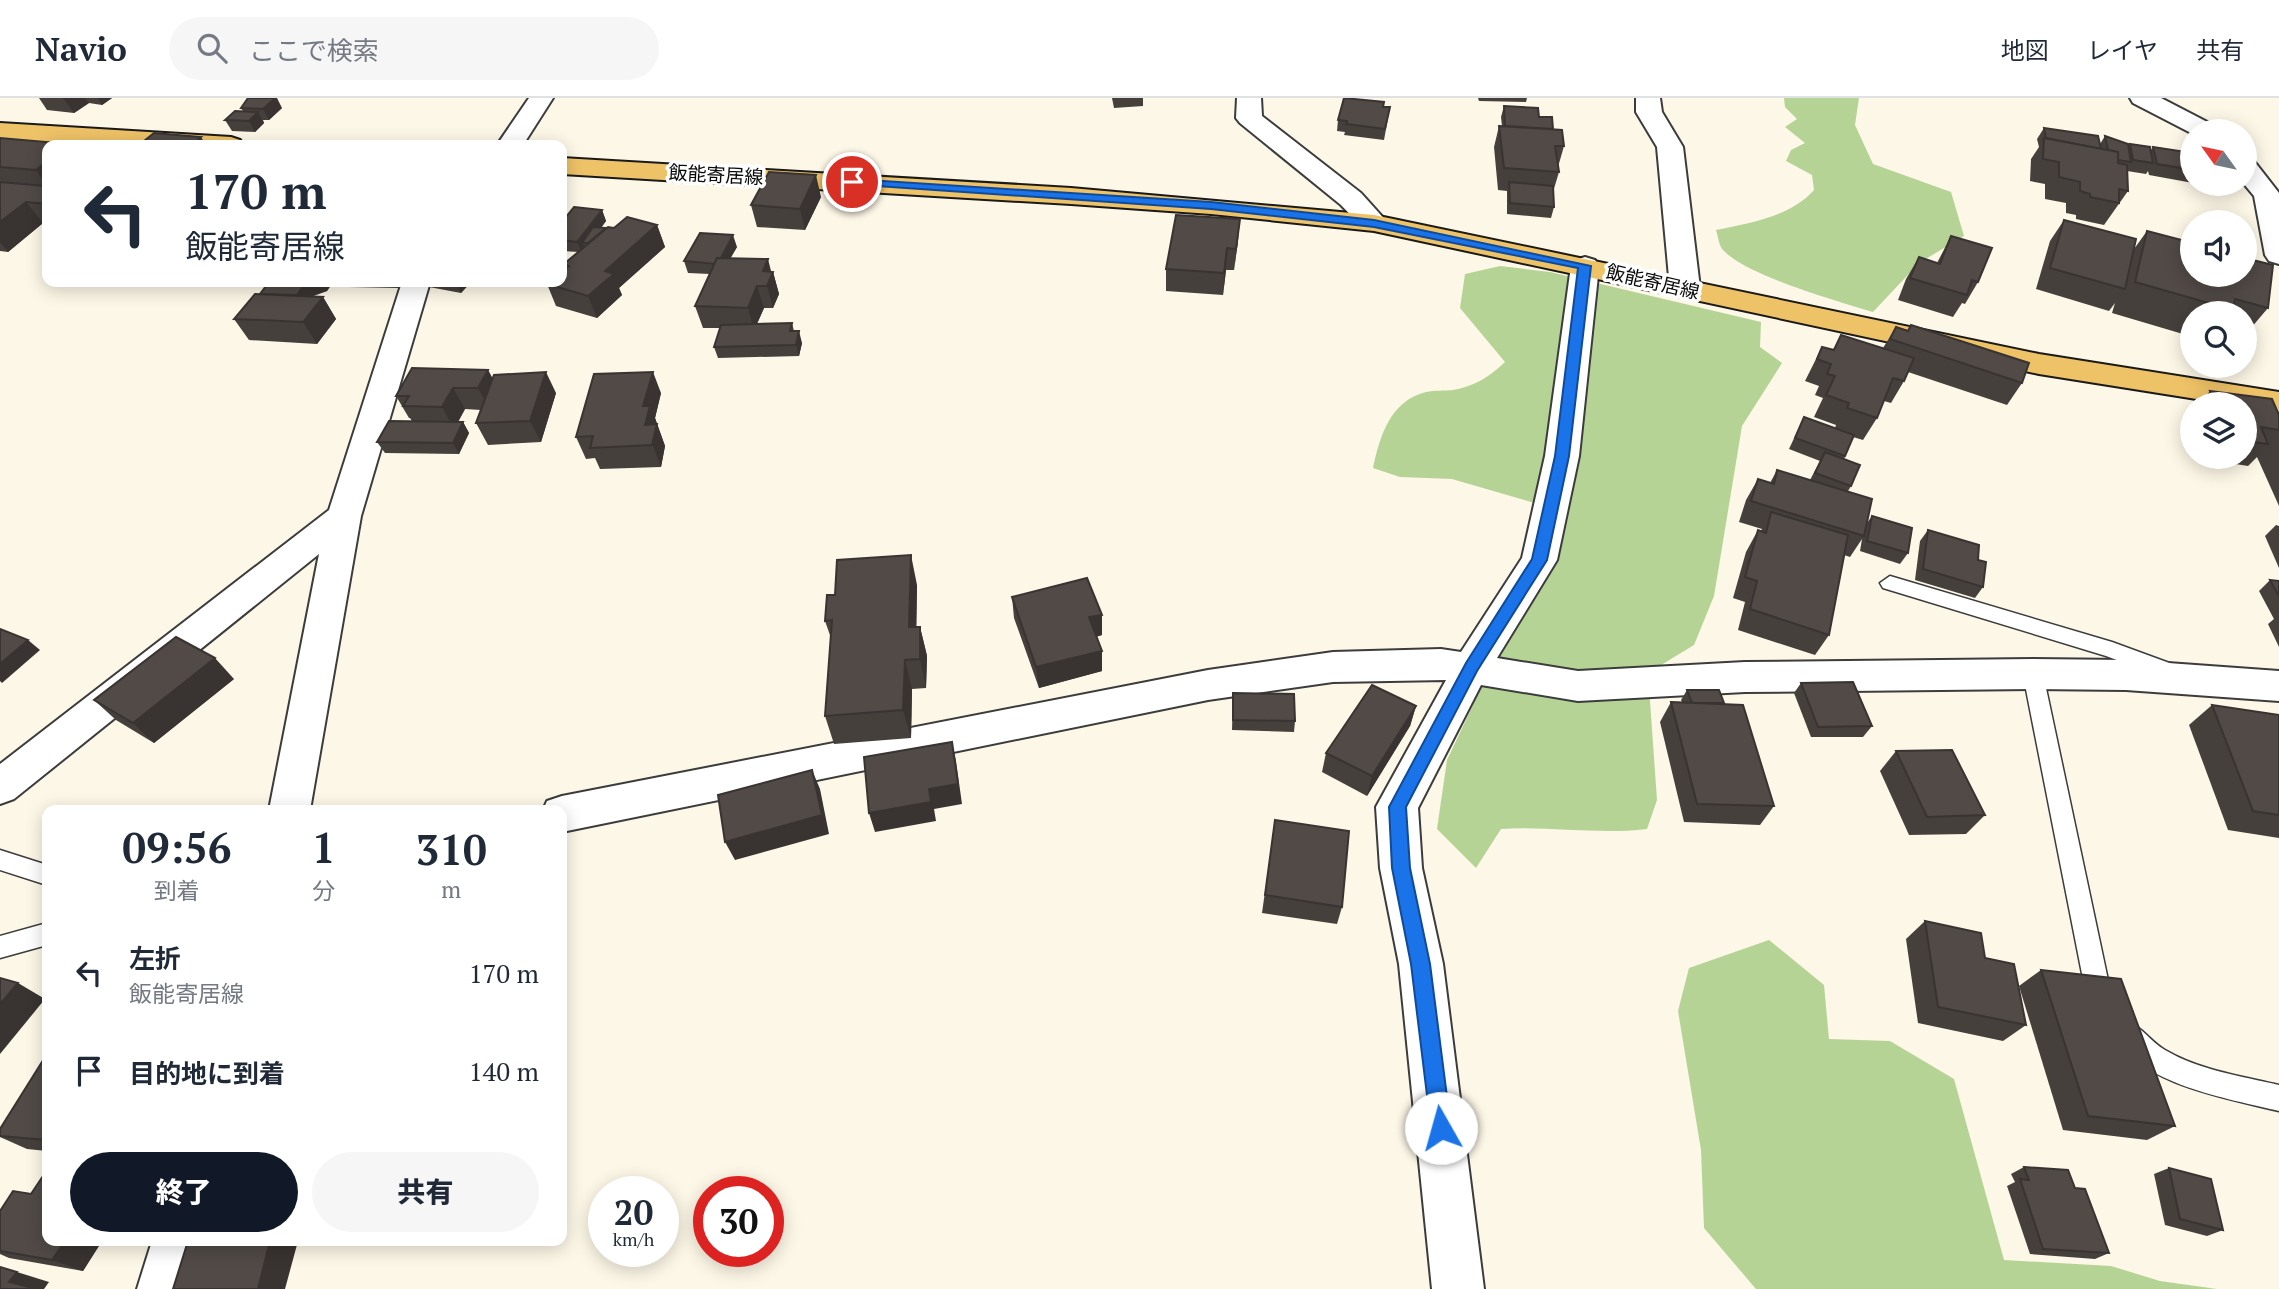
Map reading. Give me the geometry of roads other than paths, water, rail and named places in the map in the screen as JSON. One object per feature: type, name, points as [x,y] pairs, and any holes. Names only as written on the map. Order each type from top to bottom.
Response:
[{"type":"main road","points":[[12,136],[109,140]]},
{"type":"main road","name":"飯能寄居線","points":[[567,166],[1085,197],[1374,223],[2039,364],[2279,402]]},
{"type":"street","points":[[513,140],[541,98]]},
{"type":"street","points":[[1249,98],[1249,118],[1351,198],[1374,223]]},
{"type":"street","points":[[1648,98],[1649,112],[1670,147],[1685,288]]},
{"type":"street","points":[[2142,98],[2183,119]]},
{"type":"street","points":[[2258,180],[2273,196],[2279,255]]},
{"type":"street","points":[[1458,1289],[1448,1182],[1420,964],[1401,868],[1397,807],[1472,667],[1539,560],[1562,456],[1585,266]]},
{"type":"street","points":[[291,805],[344,516],[414,287]]},
{"type":"street","points":[[0,787],[344,516]]},
{"type":"street","points":[[567,813],[1208,685],[1333,667],[1441,664],[1578,686],[1745,677],[2033,674],[2126,675],[2279,686]]},
{"type":"street","points":[[163,1289],[176,1246]]},
{"type":"lane","points":[[1891,583],[2112,650],[2193,680]]},
{"type":"lane","points":[[2033,674],[2096,984],[2134,1043],[2192,1078],[2279,1098]]},
{"type":"lane","points":[[0,860],[42,873]]},
{"type":"lane","points":[[0,947],[42,934]]}]
